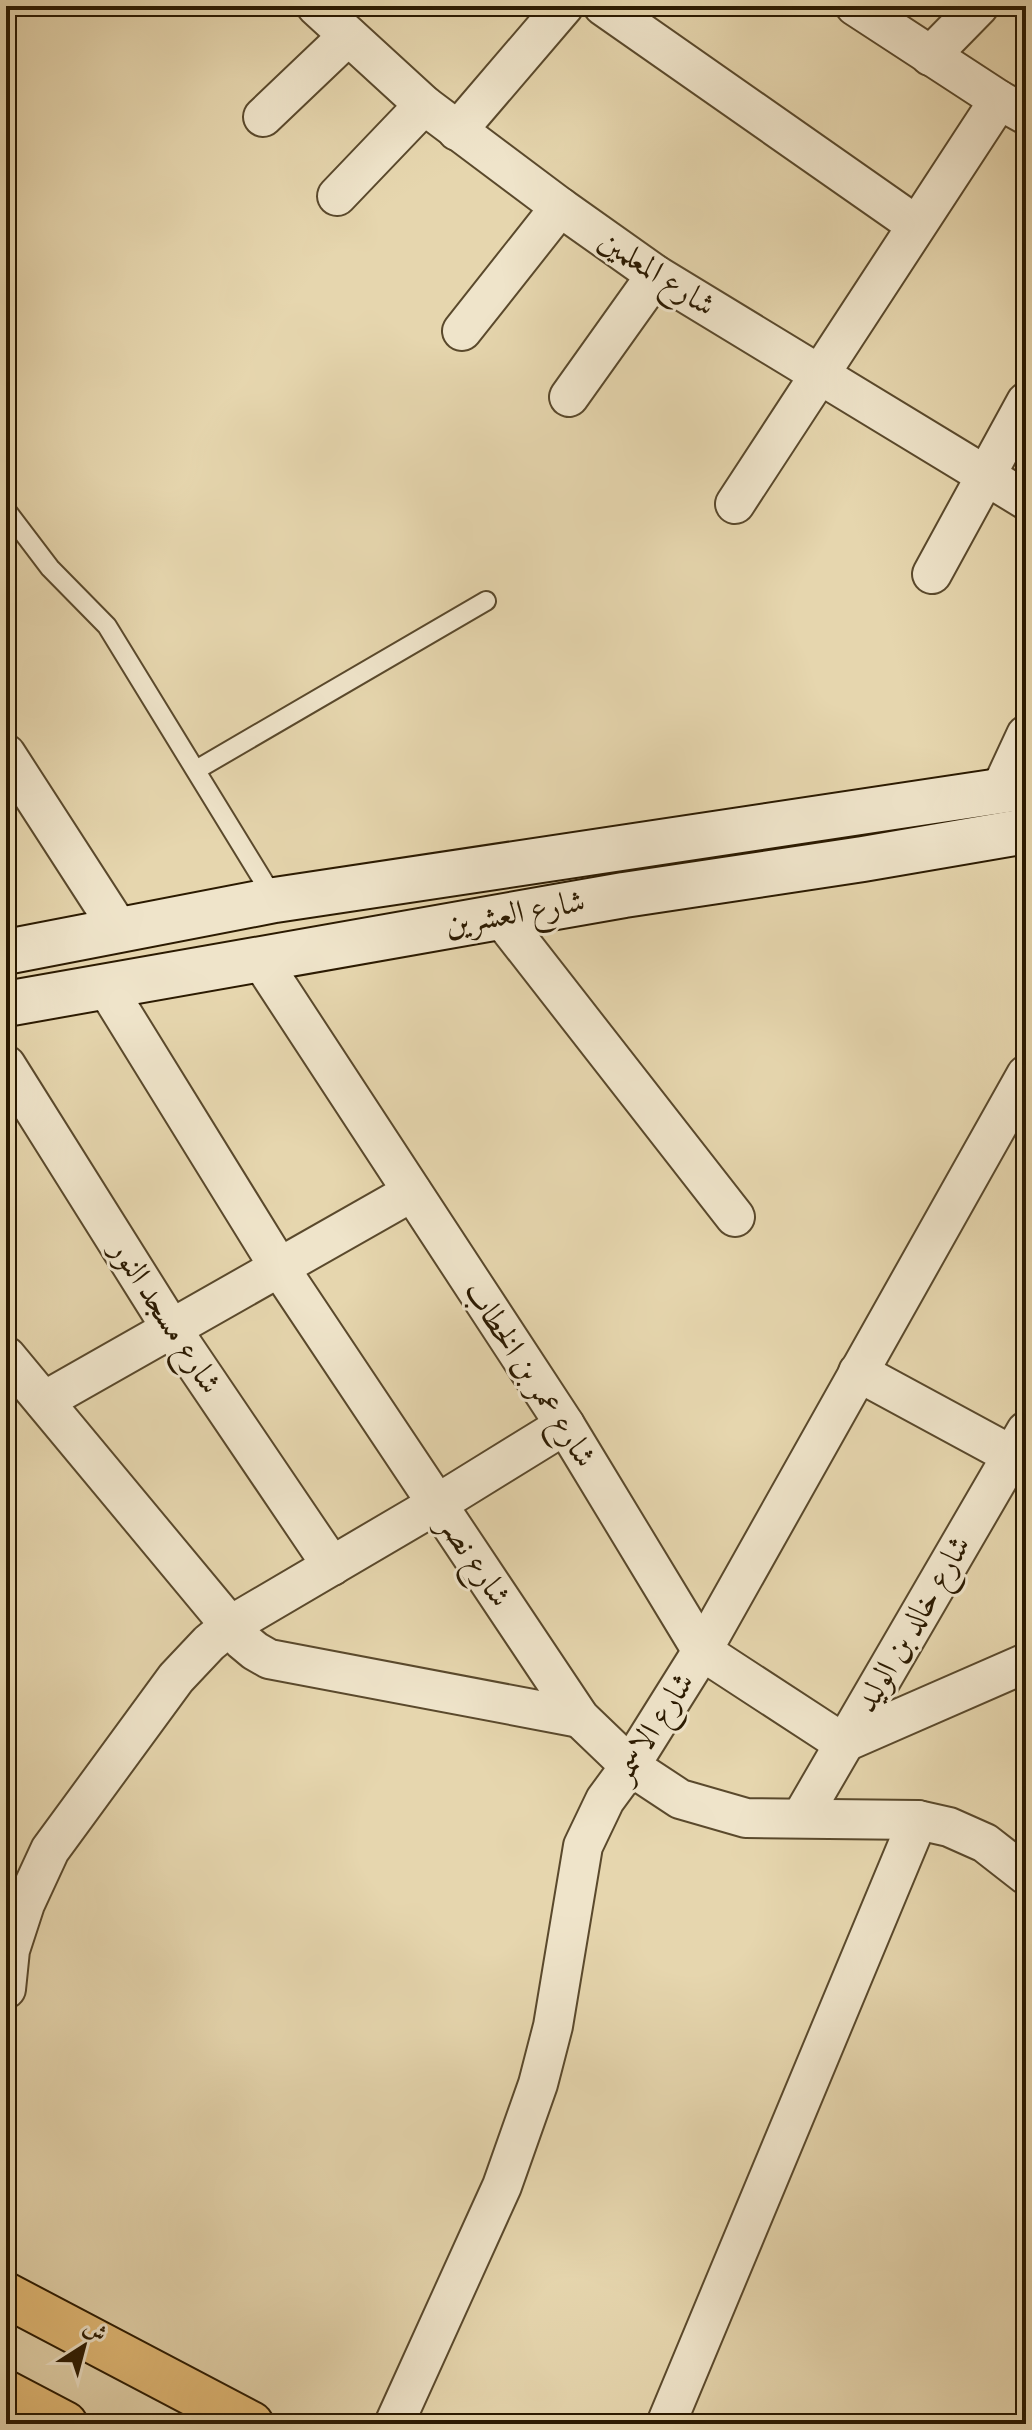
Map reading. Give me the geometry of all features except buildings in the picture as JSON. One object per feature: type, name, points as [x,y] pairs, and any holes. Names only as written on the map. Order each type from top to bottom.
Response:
[{"type":"highway","points":[[6,2295],[251,2424]]},
{"type":"highway","points":[[6,2393],[65,2424]]},
{"type":"main road","name":"شارع العشرين","points":[[6,952],[275,900],[1013,789]]},
{"type":"main road","name":"شارع العشرين","points":[[6,1004],[500,916],[1026,831]]},
{"type":"street","points":[[457,131],[564,6]]},
{"type":"street","points":[[603,6],[916,225]]},
{"type":"street","points":[[735,504],[916,225],[1012,107],[855,6]]},
{"type":"street","points":[[930,56],[979,6]]},
{"type":"street","points":[[263,117],[334,17]]},
{"type":"street","name":"شارع المعلمين","points":[[334,17],[424,105],[656,275],[1026,500]]},
{"type":"street","points":[[337,196],[424,105]]},
{"type":"street","points":[[462,331],[560,207]]},
{"type":"street","points":[[569,397],[656,275]]},
{"type":"street","points":[[932,574],[1026,402]]},
{"type":"street","points":[[1013,789],[1026,735]]},
{"type":"street","points":[[6,754],[22,810],[119,929]]},
{"type":"street","points":[[500,916],[735,1217]]},
{"type":"street","name":"شارع عمر بن الخطاب","points":[[260,959],[565,1425],[702,1651],[843,1743]]},
{"type":"street","name":"شارع نصر","points":[[106,987],[279,1267],[580,1718],[630,1766],[680,1799],[746,1818],[918,1820],[949,1827],[985,1843],[1026,1875]]},
{"type":"street","name":"شارع مسجد النور","points":[[6,1065],[171,1328],[332,1566]]},
{"type":"street","name":"شارع الاسمر","points":[[394,2424],[502,2186],[522,2133],[553,2026],[583,1846],[605,1800],[630,1766],[702,1651],[858,1372],[1021,1097]]},
{"type":"street","points":[[44,1401],[412,1192]]},
{"type":"street","points":[[6,1356],[243,1641],[255,1651],[269,1659],[580,1718]]},
{"type":"street","points":[[858,1372],[1021,1450]]},
{"type":"street","points":[[6,1989],[10,1950],[25,1904],[50,1850],[176,1678],[209,1643],[231,1625],[565,1425]]},
{"type":"street","name":"شارع خالد بن الوليد","points":[[801,1818],[843,1743],[1021,1450]]},
{"type":"street","points":[[843,1743],[1026,1663]]},
{"type":"street","points":[[666,2424],[918,1820]]},
{"type":"lane","points":[[6,510],[50,568],[107,626],[275,900]]},
{"type":"lane","points":[[196,770],[486,601]]}]
